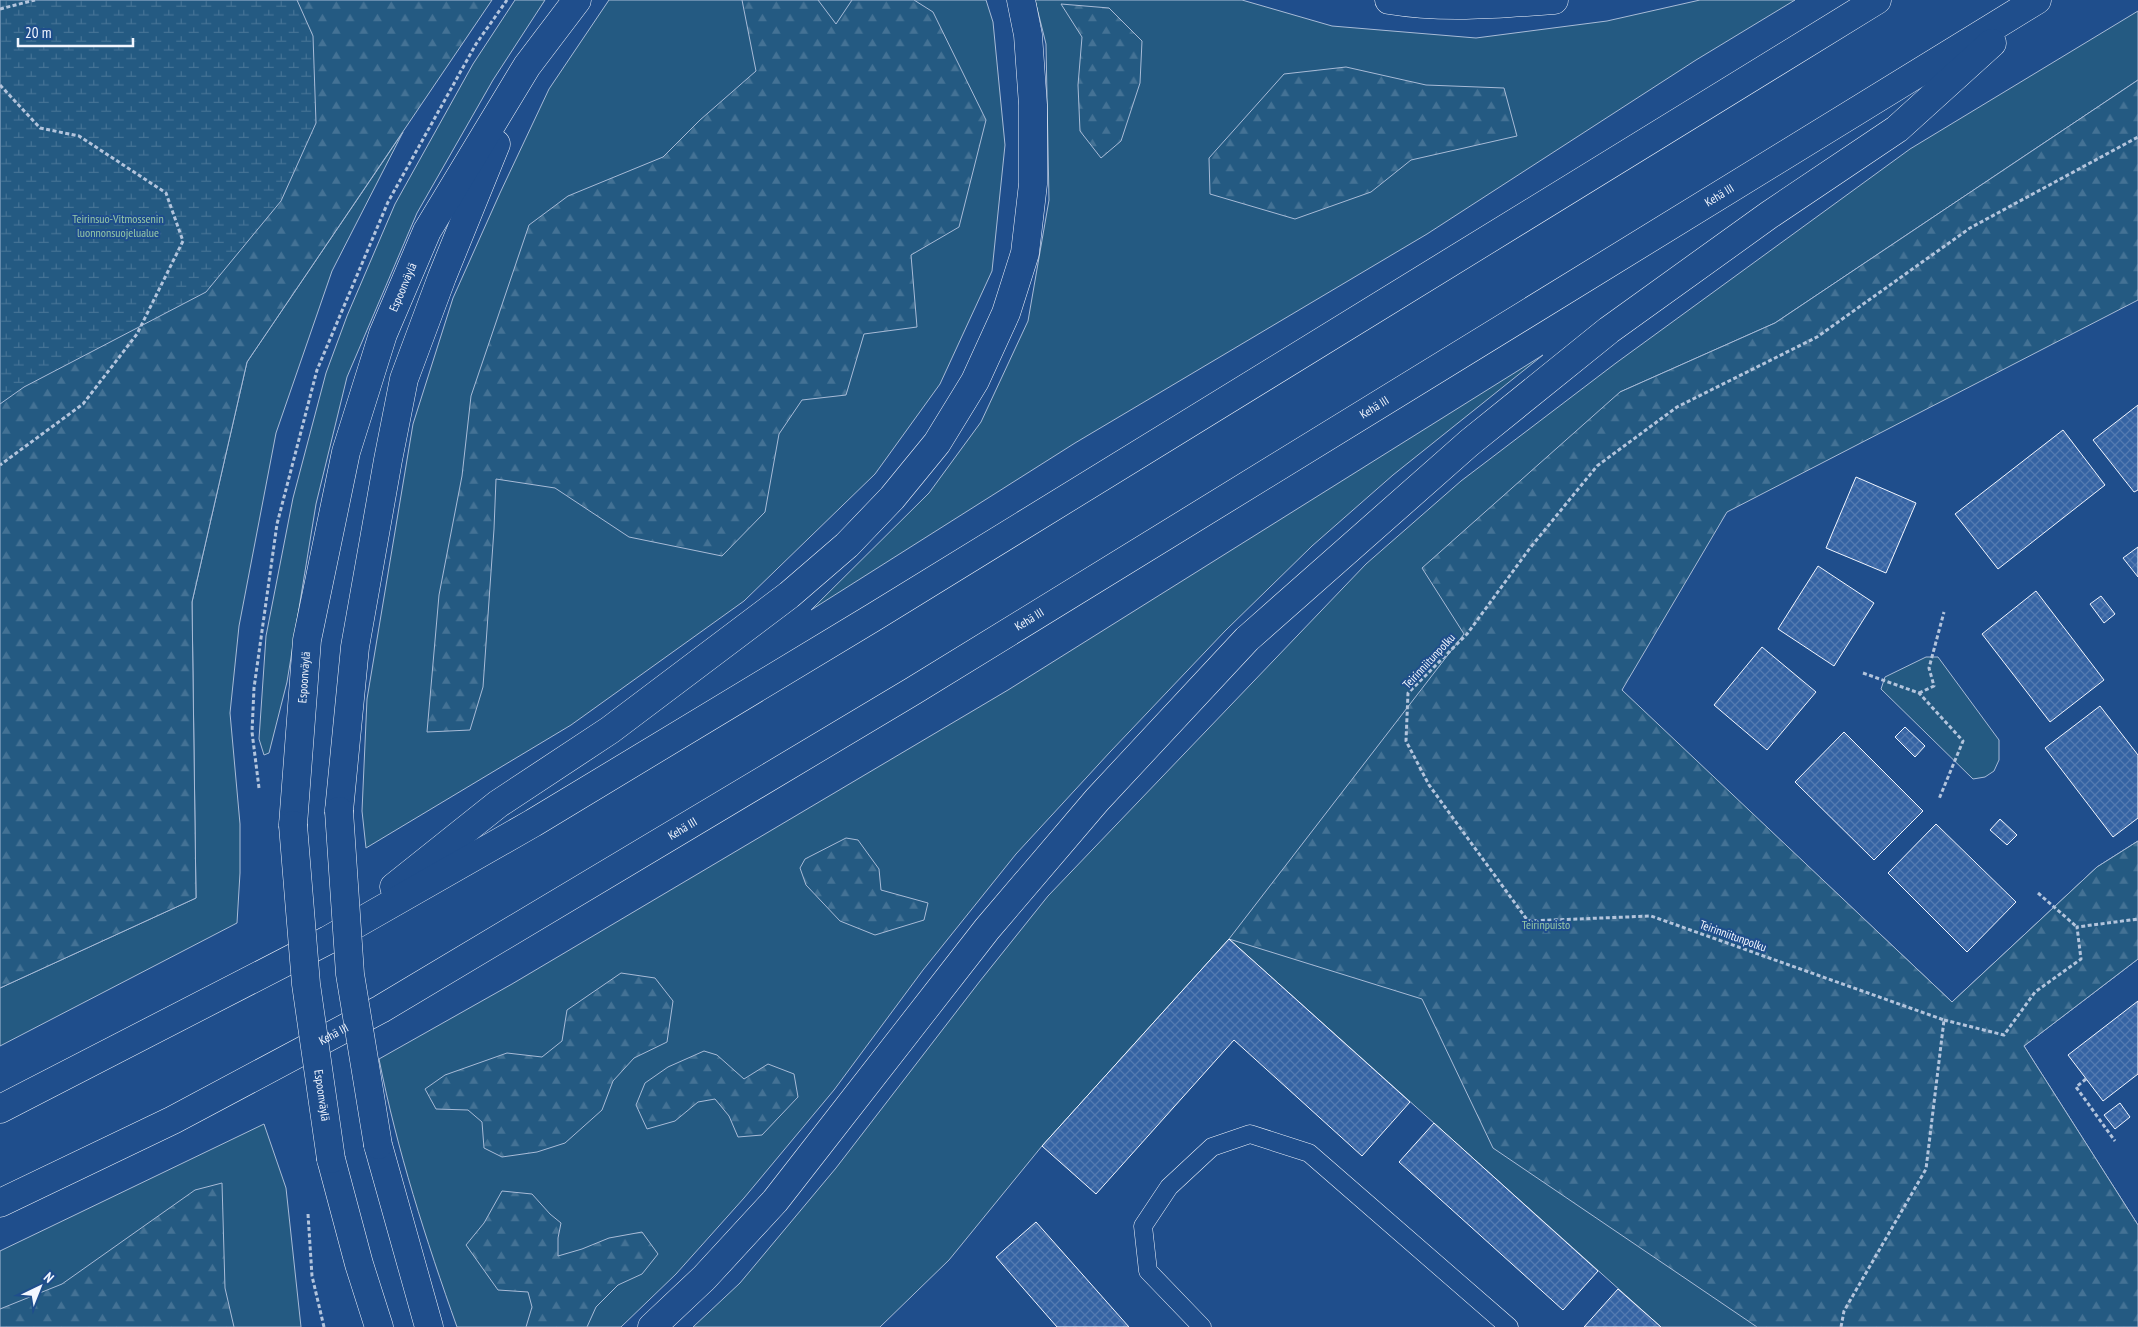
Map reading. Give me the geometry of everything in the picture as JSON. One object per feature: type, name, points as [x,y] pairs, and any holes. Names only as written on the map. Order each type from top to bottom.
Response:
[{"type":"main road","name":"Espoonväylä","points":[[379,1327],[359,1264],[331,1159],[306,984],[293,825],[307,640],[346,452],[383,334],[427,231],[527,66],[577,0]]},
{"type":"main road","points":[[328,940],[498,804],[610,730],[789,596],[847,545],[892,498],[936,443],[975,381],[1006,314],[1024,252],[1033,184],[1033,105],[1028,35],[1020,0]]},
{"type":"main road","points":[[1389,0],[1413,4],[1484,5],[1554,0]]},
{"type":"main road","points":[[0,1109],[328,940],[533,823],[865,622],[1877,0]]},
{"type":"main road","points":[[652,1327],[704,1278],[775,1201],[987,928],[1097,800],[1247,639],[1470,443],[1609,330],[1769,216],[1897,129],[2038,0]]},
{"type":"main road","name":"Kehä III","points":[[0,1203],[173,1120],[406,994],[921,686],[2038,0]]},
{"type":"main road","name":"Espoonväylä","points":[[429,1327],[378,1145],[350,974],[339,811],[355,647],[404,379],[442,277],[527,66]]},
{"type":"lane","points":[[1202,1327],[1148,1271],[1143,1226],[1169,1188],[1212,1147],[1250,1134],[1309,1154],[1509,1327]]},
{"type":"path","points":[[0,9],[35,0]]},
{"type":"path","points":[[0,85],[40,128],[79,136],[166,193],[183,241],[137,334],[82,404],[0,465]]},
{"type":"path","name":"Teirinniitunpolku","points":[[1944,1020],[1651,916],[1528,921],[1429,785],[1406,740],[1408,693],[1467,634],[1530,548],[1597,466],[1677,407],[1817,337],[1970,228],[2138,137]]},
{"type":"path","points":[[1919,693],[1934,686],[1929,668],[1944,612]]},
{"type":"path","points":[[1863,673],[1919,693],[1963,741],[1939,799]]},
{"type":"path","points":[[1841,1327],[1844,1311],[1926,1169],[1944,1020],[2004,1035],[2035,992],[2081,959],[2077,927],[2038,893]]},
{"type":"path","points":[[2077,927],[2138,919]]},
{"type":"path","points":[[2086,1079],[2076,1087],[2115,1141]]},
{"type":"path","points":[[308,1208],[312,1276],[324,1327]]},
{"type":"green space","name":"Teirinsuo-Vitmossenin luonnonsuojelualue","points":[[0,0],[492,0],[247,362],[192,602],[196,898],[0,988]]},
{"type":"green space","name":"Teirinsuo-Vitmossenin luonnonsuojelualue","points":[[0,0],[297,0],[313,36],[316,123],[281,201],[206,292],[24,387],[0,404]]},
{"type":"green space","points":[[515,0],[545,0],[493,80],[417,213],[347,377],[316,504],[287,682],[269,753],[264,755],[259,739],[266,636],[293,498],[326,373],[347,316],[395,204],[473,64]]},
{"type":"green space","points":[[609,0],[986,0],[993,22],[1005,145],[992,271],[940,384],[875,474],[744,601],[571,725],[366,848],[362,811],[367,699],[413,424],[453,298],[500,193],[549,89]]},
{"type":"green space","points":[[742,0],[818,0],[836,24],[852,0],[914,0],[933,12],[986,120],[959,227],[911,255],[917,327],[864,334],[846,395],[802,400],[779,434],[765,512],[722,556],[629,537],[555,488],[496,479],[483,687],[470,730],[427,732],[439,595],[462,476],[471,396],[529,225],[568,196],[663,157],[700,120],[756,71]]},
{"type":"green space","points":[[1035,0],[1242,0],[1332,26],[1476,38],[1607,21],[1700,0],[1795,0],[1696,60],[1427,234],[1075,443],[811,610],[929,493],[981,422],[1028,321],[1049,200],[1046,44]]},
{"type":"green space","points":[[1061,4],[1109,8],[1142,41],[1140,83],[1121,141],[1101,158],[1080,131],[1078,85],[1082,37]]},
{"type":"green space","name":"Teirinpuisto","points":[[2138,11],[2138,80],[1775,323],[1620,392],[1622,691],[1952,1002],[2097,867],[2138,841],[2138,959],[2024,1046],[2138,1225],[2138,1327],[1661,1327],[1229,939],[1042,1146],[949,1260],[880,1327],[693,1327],[740,1283],[836,1168],[1048,896],[1366,564],[1461,481],[1616,363],[1910,149]]},
{"type":"green space","points":[[1346,67],[1426,85],[1504,88],[1517,136],[1411,160],[1371,192],[1295,219],[1210,194],[1209,158],[1284,74]]},
{"type":"green space","name":"Teirinpuisto","points":[[2138,80],[2138,300],[1727,512],[1622,690],[1952,1002],[2097,867],[2138,841],[2138,959],[2024,1046],[2138,1225],[2138,1327],[1757,1327],[1493,1148],[1422,999],[1229,939],[1464,634],[1422,568],[1620,392],[1775,323]]},
{"type":"green space","points":[[403,132],[332,271],[276,433],[239,626],[230,713],[240,824],[237,923],[0,1046],[0,988],[196,898],[192,602],[247,362]]},
{"type":"green space","points":[[1543,355],[1393,475],[1312,546],[1225,631],[1110,752],[1016,854],[923,970],[834,1090],[744,1198],[676,1274],[621,1327],[457,1327],[413,1194],[394,1127],[379,1059],[512,984],[1008,690]]},
{"type":"green space","points":[[1926,657],[1938,657],[1999,740],[1999,760],[1994,771],[1985,777],[1973,779],[1881,689],[1885,677]]},
{"type":"green space","points":[[846,838],[858,840],[879,869],[881,890],[928,903],[924,920],[875,935],[840,921],[806,885],[800,868],[805,859]]},
{"type":"green space","points":[[621,973],[655,978],[673,1001],[667,1042],[634,1058],[613,1081],[602,1110],[565,1143],[537,1152],[502,1157],[484,1148],[482,1122],[468,1110],[436,1109],[425,1089],[445,1075],[507,1053],[542,1057],[562,1041],[567,1010]]},
{"type":"green space","points":[[704,1051],[717,1055],[744,1079],[768,1064],[794,1074],[798,1097],[762,1135],[738,1137],[729,1116],[715,1099],[698,1102],[675,1121],[647,1129],[636,1105],[645,1083],[668,1067]]},
{"type":"green space","points":[[264,1124],[286,1188],[301,1327],[0,1327],[0,1251]]},
{"type":"green space","points":[[222,1183],[225,1288],[234,1327],[0,1327],[0,1309],[62,1284],[195,1190]]},
{"type":"green space","points":[[502,1191],[532,1194],[561,1223],[558,1238],[558,1256],[609,1238],[642,1232],[658,1254],[642,1274],[618,1285],[596,1307],[587,1327],[526,1327],[532,1307],[528,1292],[498,1290],[466,1245],[484,1223]]},
{"type":"building","points":[[2138,405],[2138,490],[2134,492],[2093,440]]},
{"type":"building","points":[[2063,430],[2105,485],[1998,569],[1955,514]]},
{"type":"building","points":[[1856,477],[1916,503],[1886,573],[1826,548]]},
{"type":"building","points":[[2138,547],[2138,577],[2123,558]]},
{"type":"building","points":[[1818,566],[1874,603],[1834,666],[1778,629]]},
{"type":"building","points":[[2036,591],[2104,680],[2050,722],[1982,634]]},
{"type":"building","points":[[2101,596],[2115,614],[2104,623],[2090,604]]},
{"type":"building","points":[[1762,647],[1816,692],[1767,750],[1714,705]]},
{"type":"building","points":[[2100,706],[2138,755],[2138,818],[2113,837],[2045,748]]},
{"type":"building","points":[[1905,727],[1925,746],[1915,757],[1895,737]]},
{"type":"building","points":[[1844,732],[1923,811],[1874,860],[1795,782]]},
{"type":"building","points":[[2000,819],[2017,835],[2007,845],[1990,830]]},
{"type":"building","points":[[1936,824],[2016,902],[1967,952],[1888,873]]},
{"type":"building","points":[[1229,939],[1410,1102],[1362,1156],[1234,1040],[1096,1194],[1042,1146]]},
{"type":"building","points":[[2138,1001],[2138,1074],[2103,1101],[2068,1055]]},
{"type":"building","points":[[2120,1103],[2130,1117],[2115,1129],[2104,1115]]},
{"type":"building","points":[[1434,1123],[1598,1271],[1563,1310],[1399,1162]]},
{"type":"building","points":[[1036,1222],[1129,1327],[1057,1327],[996,1257]]},
{"type":"building","points":[[1618,1289],[1661,1327],[1584,1327]]}]
